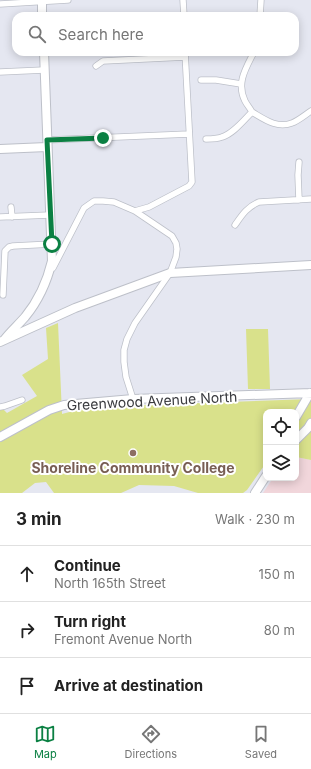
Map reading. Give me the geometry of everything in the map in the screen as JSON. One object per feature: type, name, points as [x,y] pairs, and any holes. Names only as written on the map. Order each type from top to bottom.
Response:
[{"type":"street","points":[[0,4],[68,0]]},
{"type":"street","points":[[183,0],[184,12]]},
{"type":"street","points":[[260,12],[261,0]]},
{"type":"street","points":[[42,1],[42,12]]},
{"type":"street","points":[[44,56],[52,244],[52,261],[48,277]]},
{"type":"street","points":[[96,66],[103,61],[171,56]]},
{"type":"street","points":[[135,211],[149,207],[189,186],[192,182],[185,56]]},
{"type":"street","points":[[252,56],[241,84],[245,101],[252,112],[266,121],[277,125],[285,125],[293,123],[311,111]]},
{"type":"street","points":[[0,72],[44,70]]},
{"type":"street","points":[[201,80],[216,80],[241,84]]},
{"type":"street","points":[[206,139],[224,137],[252,112]]},
{"type":"street","points":[[0,149],[47,144],[189,134]]},
{"type":"street","points":[[299,162],[299,200]]},
{"type":"street","points":[[235,225],[251,205],[259,202],[311,199]]},
{"type":"street","points":[[2,341],[21,321],[36,301],[84,208],[94,201],[103,200],[114,202],[135,211],[172,236],[176,243],[177,249],[176,257],[170,273],[135,323],[127,339],[124,350],[124,362],[126,377],[133,399]]},
{"type":"street","points":[[11,207],[12,216]]},
{"type":"street","points":[[0,217],[50,215]]},
{"type":"street","points":[[3,295],[5,251],[9,247],[13,246],[52,244]]},
{"type":"street","points":[[2,341],[75,308],[170,273],[311,265]]},
{"type":"street","points":[[21,321],[22,326],[29,329]]},
{"type":"street","points":[[299,412],[310,393]]},
{"type":"street","name":"Greenwood Avenue North","points":[[0,437],[49,410],[64,405],[133,399],[310,393]]},
{"type":"street","points":[[0,407],[22,400]]},
{"type":"street","points":[[299,437],[311,423]]},
{"type":"street","points":[[255,492],[263,480]]},
{"type":"street","points":[[255,492],[266,481]]},
{"type":"shaded area","points":[[299,458],[311,460],[311,493],[263,493],[271,481],[299,481]]},
{"type":"green space","name":"Shoreline Community College","points":[[58,323],[62,414],[77,410],[119,406],[311,399],[311,460],[299,458],[299,409],[263,409],[263,467],[247,490],[243,493],[198,493],[174,486],[139,485],[121,493],[54,493],[46,482],[35,483],[22,493],[0,493],[0,406],[7,413],[37,396],[22,375],[48,359],[46,328]]},
{"type":"green space","points":[[246,329],[268,329],[270,389],[248,389]]},
{"type":"place","name":"Shoreline Community College","points":[[133,453]]},
{"type":"route","points":[[52,244],[47,140],[103,138]]}]
